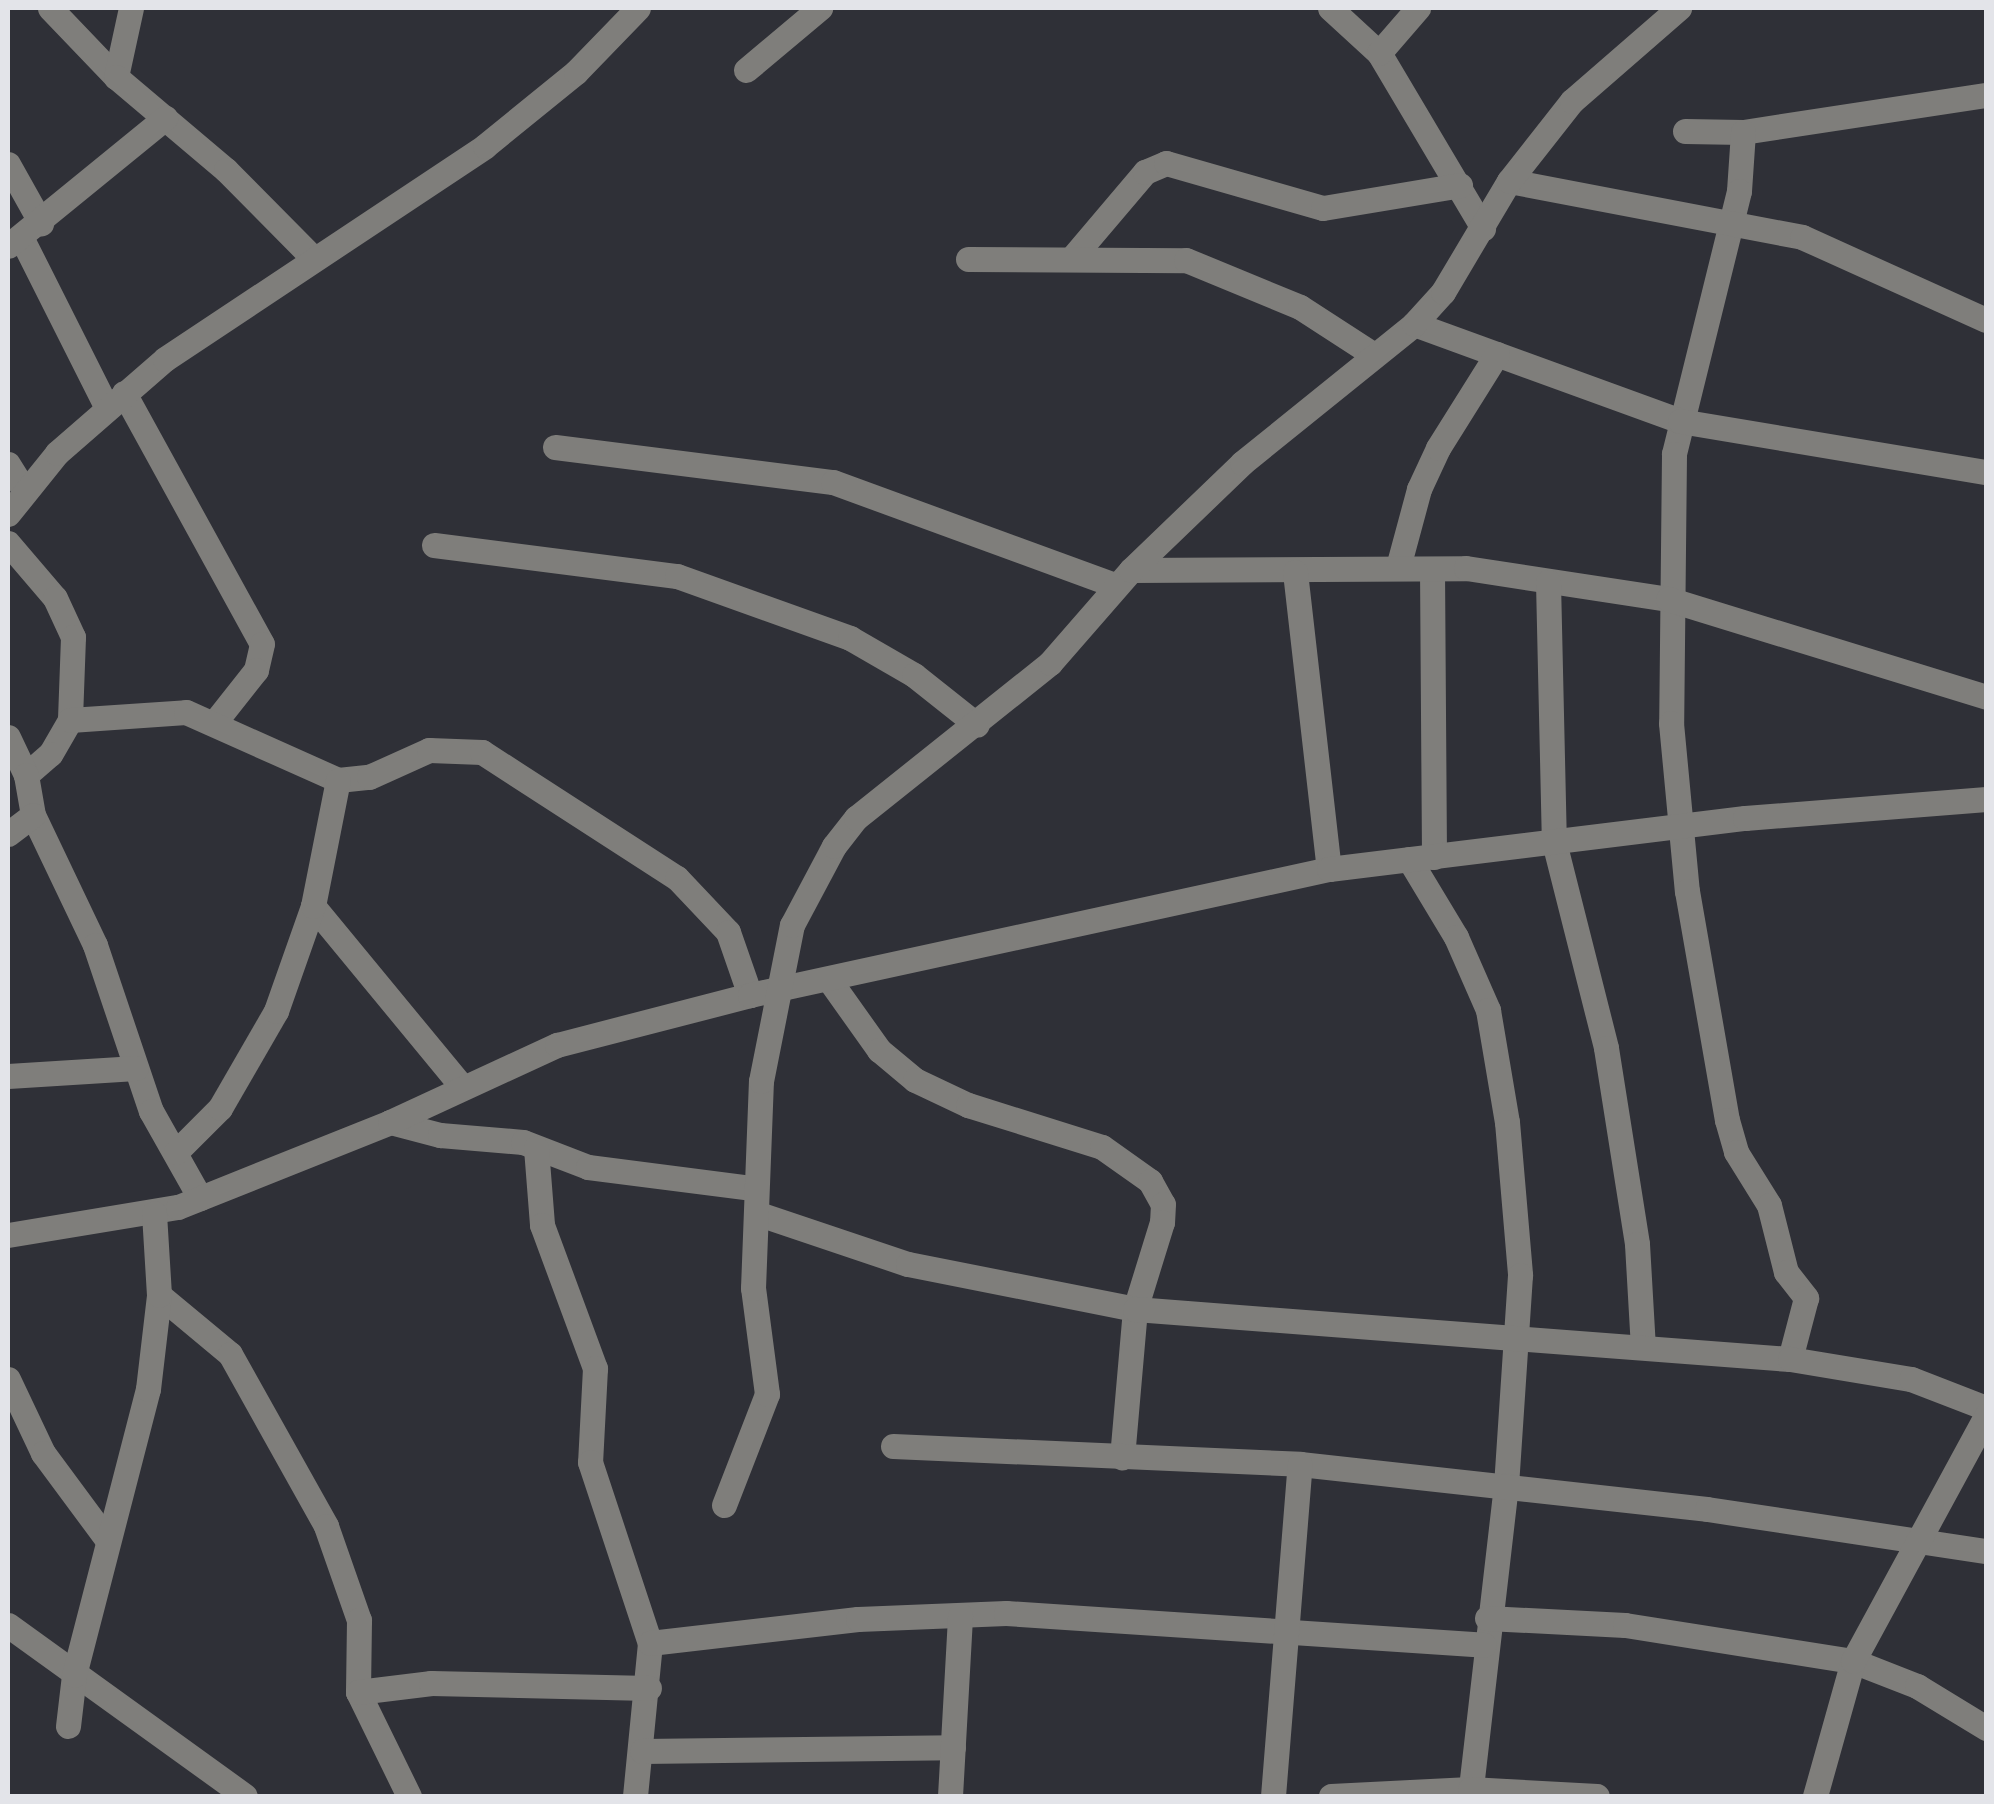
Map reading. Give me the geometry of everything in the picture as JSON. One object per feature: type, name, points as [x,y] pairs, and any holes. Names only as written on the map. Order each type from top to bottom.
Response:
[{"type":"street","points":[[50,8],[116,76],[314,259]]},
{"type":"street","points":[[116,76],[131,8]]},
{"type":"street","points":[[8,514],[24,490],[116,400],[534,109],[638,8]]},
{"type":"street","points":[[746,70],[820,8]]},
{"type":"street","points":[[1330,8],[1379,52],[1483,228]]},
{"type":"street","points":[[1379,52],[1418,8]]},
{"type":"street","points":[[724,1504],[767,1394],[753,1327],[759,1214],[752,1188],[761,1082],[792,925],[834,846],[856,818],[1050,663],[1124,578],[1371,353],[1414,324],[1483,228],[1509,181],[1572,101],[1679,8]]},
{"type":"street","points":[[1685,131],[1743,132],[1986,95]]},
{"type":"street","points":[[23,235],[165,118]]},
{"type":"street","points":[[1743,132],[1730,227],[1680,421],[1668,600],[1680,829],[1730,1134],[1769,1205],[1786,1272],[1806,1298],[1790,1360]]},
{"type":"street","points":[[1072,258],[1145,172],[1166,163],[1323,208],[1460,185]]},
{"type":"street","points":[[8,164],[23,235],[262,644],[256,670],[214,722]]},
{"type":"street","points":[[1509,181],[1730,227],[1802,237],[1986,320]]},
{"type":"street","points":[[968,259],[1161,256],[1210,266],[1300,306],[1371,353]]},
{"type":"street","points":[[1414,324],[1680,421],[1986,472]]},
{"type":"street","points":[[1398,567],[1438,448],[1497,354]]},
{"type":"street","points":[[555,447],[833,482],[1124,578],[1432,568],[1668,600],[1986,696]]},
{"type":"street","points":[[8,464],[24,490]]},
{"type":"street","points":[[8,543],[66,616],[76,674],[70,720],[50,754],[26,775]]},
{"type":"street","points":[[434,545],[677,576],[850,638],[914,675],[977,725]]},
{"type":"street","points":[[1432,568],[1422,858],[1488,1010],[1514,1194],[1518,1338],[1506,1485],[1487,1618],[1470,1793]]},
{"type":"street","points":[[1295,572],[1329,869]]},
{"type":"street","points":[[1548,582],[1554,842],[1606,1048],[1637,1244],[1643,1347]]},
{"type":"street","points":[[70,720],[163,708],[214,722],[338,780],[369,777],[429,750],[482,752],[677,878],[728,932],[750,995]]},
{"type":"street","points":[[8,737],[26,775],[33,815],[95,944],[136,1068],[200,1198]]},
{"type":"street","points":[[176,1152],[220,1108],[269,1024],[313,906],[338,780]]},
{"type":"street","points":[[8,1236],[154,1214],[390,1122],[462,1087],[606,1027],[750,995],[830,981],[1329,869],[1986,797]]},
{"type":"street","points":[[8,834],[33,815]]},
{"type":"street","points":[[313,906],[462,1087]]},
{"type":"street","points":[[830,981],[879,1050],[915,1080],[968,1105],[1102,1147],[1150,1182],[1163,1204],[1162,1222],[1134,1309],[1122,1457]]},
{"type":"street","points":[[8,1076],[136,1068]]},
{"type":"street","points":[[390,1122],[536,1148],[588,1167],[752,1188]]},
{"type":"street","points":[[536,1148],[542,1225],[595,1368],[590,1462],[650,1643],[649,1688],[635,1796]]},
{"type":"street","points":[[68,1726],[74,1675],[142,1422],[159,1295],[154,1214]]},
{"type":"street","points":[[759,1214],[908,1264],[1134,1309],[1790,1360],[1911,1379],[1986,1408]]},
{"type":"street","points":[[159,1295],[230,1354],[326,1526],[359,1620],[358,1692],[408,1796]]},
{"type":"street","points":[[8,1379],[51,1466],[108,1541]]},
{"type":"street","points":[[1814,1796],[1853,1660],[1986,1416]]},
{"type":"street","points":[[893,1446],[1300,1464],[1506,1485],[1921,1538],[1986,1551]]},
{"type":"street","points":[[1273,1796],[1300,1464]]},
{"type":"street","points":[[650,1643],[960,1615],[1112,1616],[1484,1645]]},
{"type":"street","points":[[950,1796],[960,1615]]},
{"type":"street","points":[[1487,1618],[1643,1628],[1853,1660],[1917,1686],[1986,1728]]},
{"type":"street","points":[[8,1625],[245,1796]]},
{"type":"street","points":[[358,1692],[430,1683],[649,1688]]},
{"type":"street","points":[[642,1751],[952,1747]]},
{"type":"street","points":[[1331,1796],[1597,1796]]}]
